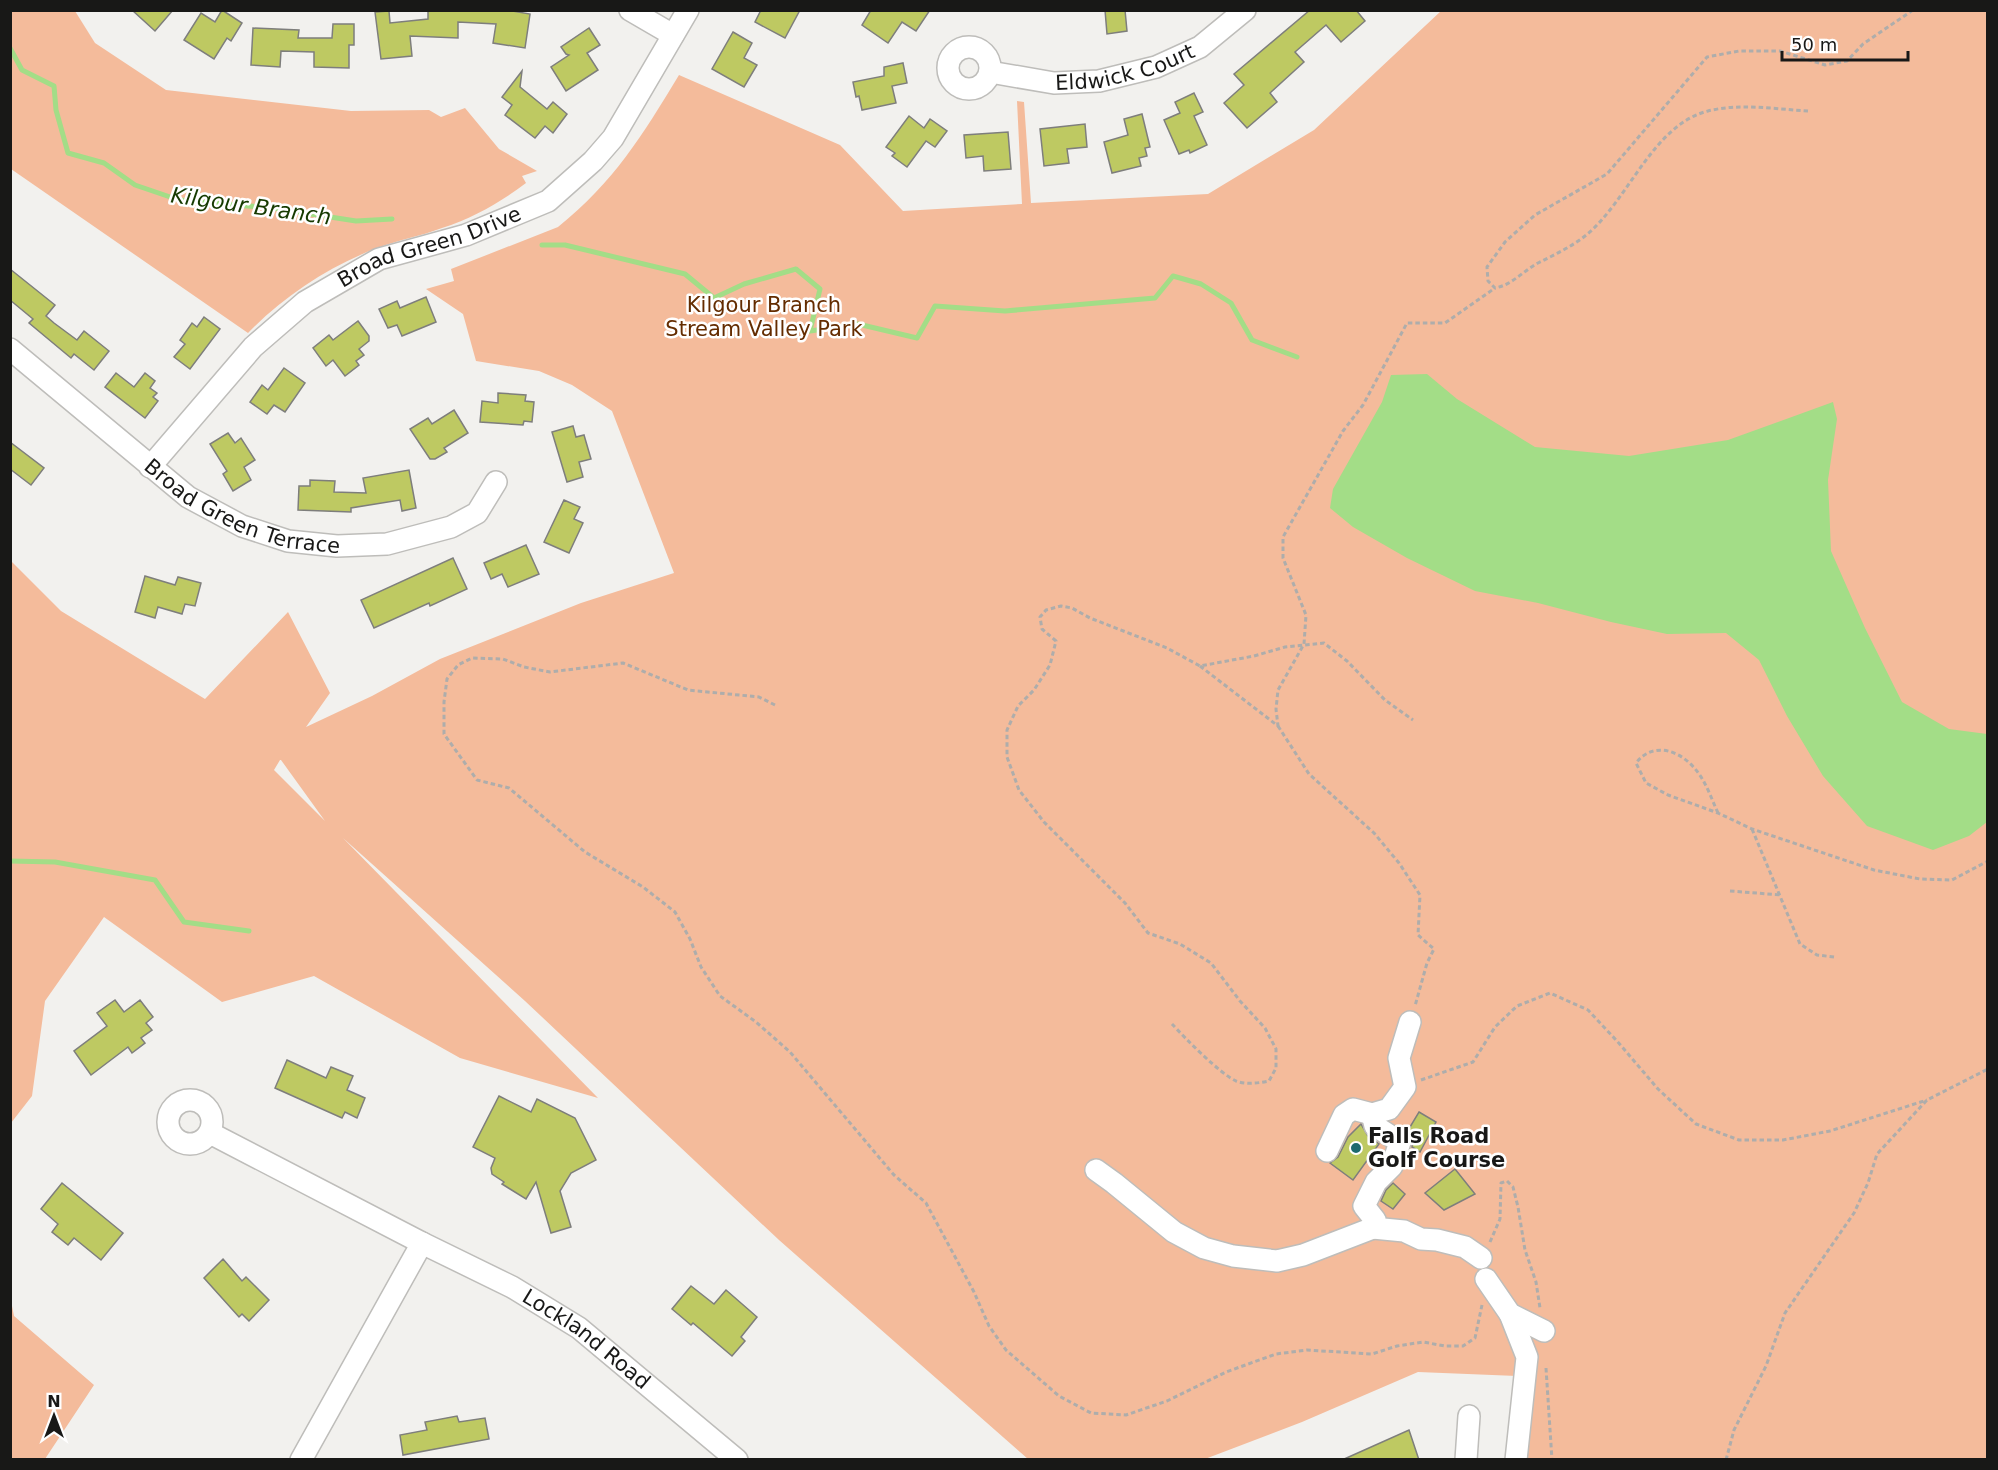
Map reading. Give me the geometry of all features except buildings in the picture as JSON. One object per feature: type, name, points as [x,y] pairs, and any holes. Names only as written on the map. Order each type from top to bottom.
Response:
[{"type":"street","points":[[630,10],[673,35]]},
{"type":"street","name":"Broad Green Drive","points":[[150,467],[254,347],[305,302],[379,259],[466,235],[548,201],[593,161],[613,138],[688,10]]},
{"type":"street","name":"Eldwick Court","points":[[990,72],[1054,83],[1099,81],[1156,67],[1200,47],[1245,10]]},
{"type":"street","name":"Broad Green Terrace","points":[[10,349],[188,497],[242,526],[288,541],[337,546],[387,544],[451,527],[477,513],[496,482]]},
{"type":"street","points":[[1327,1151],[1344,1116],[1353,1109],[1372,1114],[1389,1109],[1405,1087],[1399,1058],[1410,1022]]},
{"type":"street","points":[[1372,1114],[1376,1126],[1400,1142],[1392,1166],[1376,1182],[1364,1206],[1376,1220],[1373,1228]]},
{"type":"street","name":"Lockland Road","points":[[210,1133],[512,1287],[579,1329],[737,1460]]},
{"type":"street","points":[[1096,1170],[1174,1232],[1204,1248],[1233,1256],[1277,1261],[1303,1255],[1373,1228],[1404,1231],[1421,1239],[1437,1240],[1465,1247],[1481,1258]]},
{"type":"street","points":[[301,1460],[422,1243]]},
{"type":"street","points":[[1486,1279],[1510,1314],[1527,1357],[1516,1460]]},
{"type":"street","points":[[1510,1314],[1544,1331]]},
{"type":"street","points":[[1466,1460],[1469,1416]]},
{"type":"path","points":[[1495,288],[1488,281],[1487,267],[1505,242],[1535,215],[1607,174],[1707,57],[1739,51],[1780,51],[1825,65],[1847,61],[1863,44],[1913,10]]},
{"type":"path","points":[[1278,726],[1276,709],[1278,690],[1304,644],[1306,615],[1283,558],[1283,537],[1343,431],[1363,405],[1407,323],[1445,322],[1495,288],[1505,286],[1527,269],[1586,236],[1617,202],[1651,156],[1677,126],[1707,111],[1743,107],[1808,111]]},
{"type":"path","points":[[1172,1024],[1192,1045],[1236,1081],[1253,1084],[1269,1081],[1276,1068],[1276,1049],[1265,1028],[1240,1001],[1211,963],[1180,944],[1148,933],[1125,903],[1044,822],[1019,790],[1007,757],[1007,730],[1018,706],[1034,690],[1050,664],[1056,641],[1042,629],[1040,617],[1046,610],[1060,606],[1072,608],[1090,618],[1167,648],[1200,666],[1278,726],[1309,774],[1374,833],[1399,863],[1420,895],[1418,935],[1434,950],[1427,963],[1410,1022]]},
{"type":"path","points":[[1200,666],[1304,644],[1324,643],[1347,661],[1385,700],[1413,720]]},
{"type":"path","points":[[775,705],[759,697],[688,690],[623,663],[550,672],[524,667],[503,659],[472,658],[458,664],[447,679],[444,734],[477,780],[509,788],[585,852],[643,887],[675,912],[690,939],[701,967],[720,996],[756,1022],[790,1052],[894,1174],[926,1203],[974,1292],[989,1326],[1006,1350],[1035,1377],[1059,1396],[1091,1413],[1126,1415],[1167,1401],[1226,1372],[1276,1354],[1307,1350],[1372,1354],[1397,1346],[1423,1342],[1463,1346],[1475,1338],[1486,1279]]},
{"type":"path","points":[[1718,813],[1699,774],[1677,754],[1660,749],[1644,754],[1636,763],[1646,783],[1668,795],[1718,813],[1752,829],[1874,870],[1920,879],[1952,880],[1988,861]]},
{"type":"path","points":[[1752,829],[1800,944],[1817,955],[1834,957]]},
{"type":"path","points":[[1730,891],[1781,895]]},
{"type":"path","points":[[1405,1087],[1473,1062],[1495,1027],[1517,1006],[1550,993],[1588,1010],[1658,1089],[1696,1124],[1739,1140],[1783,1140],[1830,1131],[1927,1100],[1988,1069]]},
{"type":"path","points":[[1726,1460],[1734,1430],[1766,1366],[1785,1313],[1854,1213],[1868,1183],[1877,1154],[1927,1100]]},
{"type":"path","points":[[1481,1258],[1491,1242],[1500,1219],[1501,1183],[1507,1181],[1513,1187],[1518,1207],[1525,1250],[1536,1282],[1544,1331]]},
{"type":"path","points":[[1546,1366],[1552,1460]]},
{"type":"green space","points":[[11,11],[75,11],[95,43],[166,90],[351,111],[429,110],[441,117],[465,108],[499,149],[537,171],[522,176],[526,183],[476,214],[434,231],[377,248],[324,273],[276,307],[248,333],[11,169]]},
{"type":"green space","name":"Falls Road Golf Course","points":[[1441,11],[1987,11],[1987,1459],[1511,1459],[1517,1376],[1418,1372],[1302,1422],[1205,1459],[1028,1459],[779,1240],[525,1001],[343,838],[598,1098],[460,1058],[314,976],[222,1002],[104,917],[45,1001],[32,1096],[11,1123],[11,561],[61,611],[205,699],[288,612],[330,693],[306,727],[372,696],[440,659],[581,603],[674,573],[612,411],[572,385],[539,371],[476,361],[463,314],[426,289],[454,281],[451,269],[558,227],[595,193],[626,157],[679,75],[840,145],[903,211],[1022,204],[1017,101],[1024,102],[1031,203],[1208,194],[1314,130]],"holes":[[[281,760],[325,821],[274,770]]]},
{"type":"green space","points":[[10,1296],[14,1316],[94,1385],[45,1459],[11,1459]]},
{"type":"shaded area","points":[[1427,374],[1457,399],[1535,447],[1629,456],[1728,440],[1833,402],[1837,419],[1828,480],[1831,551],[1865,628],[1902,702],[1949,729],[1987,734],[1987,822],[1969,836],[1933,850],[1867,826],[1823,776],[1787,716],[1759,660],[1726,633],[1667,634],[1538,603],[1475,591],[1407,558],[1353,527],[1330,508],[1333,489],[1382,402],[1391,375]]},
{"type":"waterway","name":"Kilgour Branch","points":[[10,48],[22,70],[54,86],[56,110],[68,153],[104,163],[135,185],[179,200],[272,208],[356,221],[392,219]]},
{"type":"waterway","name":"Kilgour Branch","points":[[542,245],[565,245],[685,274],[714,298],[744,284],[796,269],[820,289],[810,331],[858,324],[917,338],[935,306],[1005,311],[1155,298],[1173,276],[1201,284],[1231,303],[1252,340],[1297,357]]},
{"type":"waterway","points":[[10,861],[55,862],[155,880],[184,922],[249,931]]},
{"type":"place","name":"Falls Road Golf Course","points":[[1356,1148]]},
{"type":"park label","name":"Kilgour Branch Stream Valley Park","points":[[764,317]]}]
